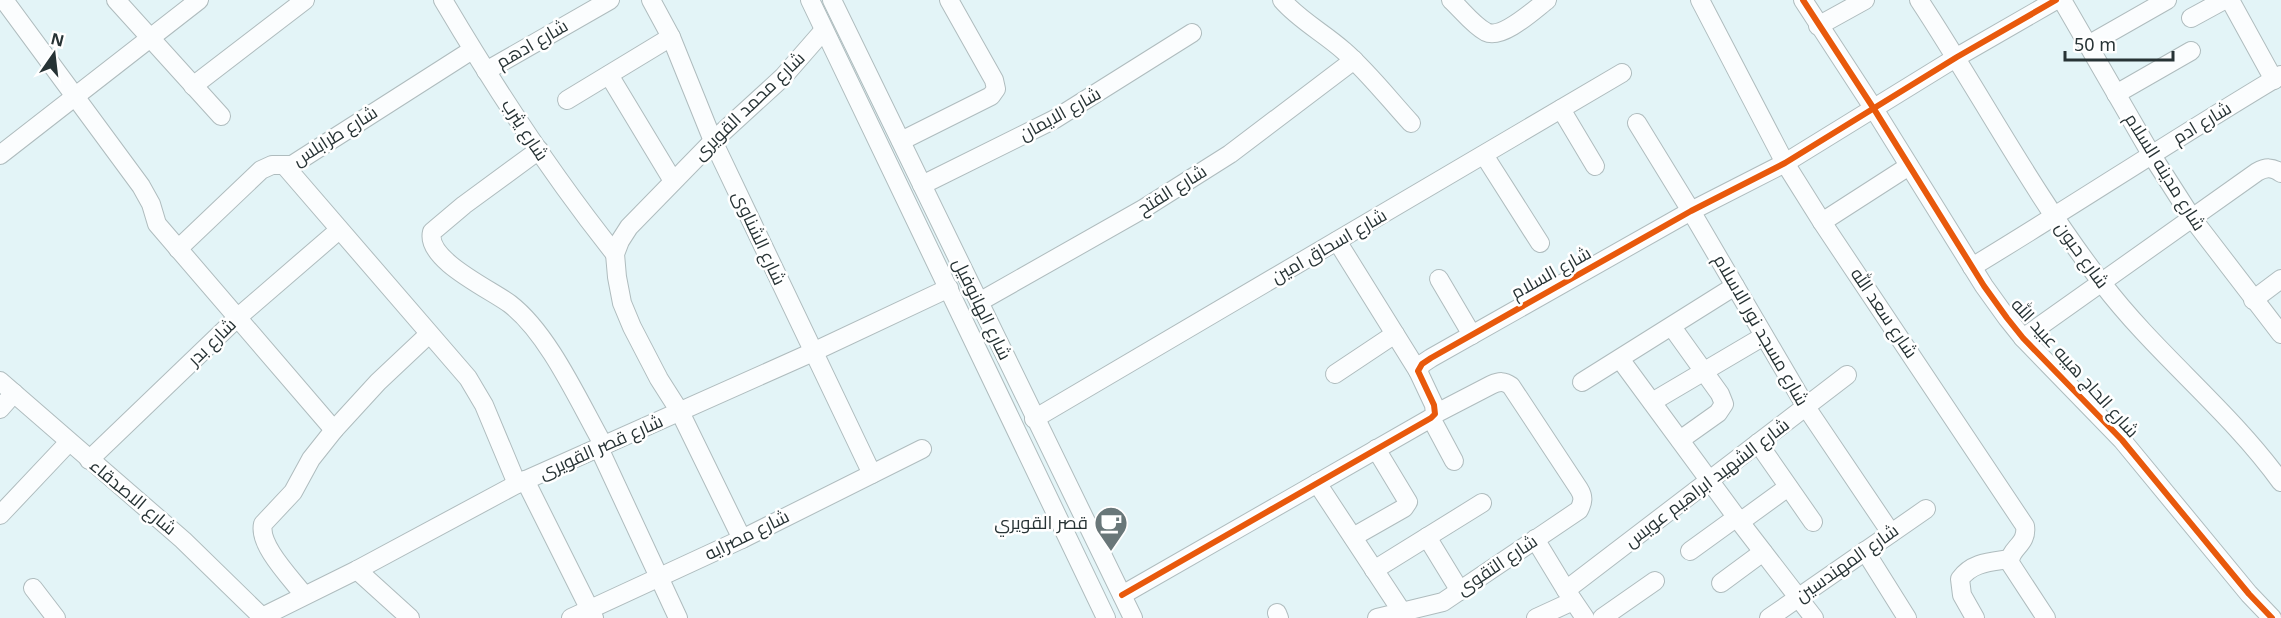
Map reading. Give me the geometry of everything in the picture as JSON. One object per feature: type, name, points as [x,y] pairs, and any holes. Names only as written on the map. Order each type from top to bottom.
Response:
[{"type":"street","points":[[3,0],[141,186],[151,204],[157,224],[334,430]]},
{"type":"street","points":[[116,0],[221,116]]},
{"type":"street","points":[[0,155],[199,0]]},
{"type":"street","points":[[194,86],[305,0]]},
{"type":"street","name":"شارع يثرب","points":[[443,0],[472,50],[539,150],[577,206],[615,254]]},
{"type":"street","name":"شارع ادهم","points":[[486,71],[610,0]]},
{"type":"street","name":"شارع الشناوى","points":[[651,0],[671,37],[713,141],[872,474]]},
{"type":"street","name":"شارع الهانوفيل","points":[[810,0],[1107,618]]},
{"type":"street","name":"شارع الهانوفيل","points":[[832,0],[1034,419],[1133,618]]},
{"type":"street","points":[[901,141],[991,96],[996,89],[996,84],[949,0]]},
{"type":"street","points":[[1282,0],[1298,16],[1327,36],[1354,60],[1411,123]]},
{"type":"street","points":[[1451,0],[1483,30],[1496,34],[1504,31],[1547,0]]},
{"type":"street","name":"شارع سعد الله","points":[[1700,0],[1785,163],[2025,526],[2026,531],[2022,544],[2010,559]]},
{"type":"street","name":"شارع الحاج هيبه عبيد الله","points":[[1803,0],[1995,302],[2023,338],[2122,440],[2249,594],[2272,618]]},
{"type":"street","points":[[1818,26],[1865,0]]},
{"type":"street","name":"شارع حبون","points":[[1919,0],[1957,57],[2054,217],[2101,282],[2124,310],[2244,434],[2281,482]]},
{"type":"street","name":"شارع السلام","points":[[1418,371],[1422,364],[1472,335],[1691,211],[1785,163],[1957,57],[2056,0]]},
{"type":"street","name":"شارع مدينه السلام","points":[[2062,0],[2151,154],[2192,218],[2281,334]]},
{"type":"street","points":[[2088,45],[2167,0]]},
{"type":"street","points":[[2191,18],[2224,0]]},
{"type":"street","points":[[2230,0],[2277,77]]},
{"type":"street","name":"شارع محمد القويرى","points":[[615,254],[628,227],[713,141],[783,77],[824,30]]},
{"type":"street","name":"شارع الايمان","points":[[922,185],[1055,119],[1192,33]]},
{"type":"street","points":[[567,100],[671,37]]},
{"type":"street","name":"شارع طرابلس","points":[[178,249],[261,170],[272,165],[292,165],[472,50]]},
{"type":"street","points":[[2116,94],[2191,51]]},
{"type":"street","name":"شارع الفتح","points":[[979,302],[1143,209],[1230,153],[1354,60]]},
{"type":"street","name":"شارع اسحاق امين","points":[[1034,419],[1622,73]]},
{"type":"street","points":[[609,75],[673,182]]},
{"type":"street","name":"شارع ادم","points":[[1972,267],[2277,77]]},
{"type":"street","points":[[1561,109],[1595,166]]},
{"type":"street","name":"شارع مسجد نور الاسلام","points":[[1637,123],[1806,407],[1891,533]]},
{"type":"street","points":[[539,150],[464,205],[432,232],[431,238],[440,253],[454,268],[511,304],[548,347],[601,447],[678,618]]},
{"type":"street","points":[[1484,154],[1540,243]]},
{"type":"street","points":[[285,166],[468,378],[592,613]]},
{"type":"street","points":[[1822,222],[1910,166]]},
{"type":"street","points":[[2023,338],[2257,172],[2264,168],[2273,168],[2281,172]]},
{"type":"street","name":"شارع بدر","points":[[88,459],[237,318],[339,230]]},
{"type":"street","points":[[1337,241],[1418,371],[1434,405],[1433,416],[1454,461]]},
{"type":"street","points":[[615,254],[622,303],[632,327],[659,379],[680,412],[742,539]]},
{"type":"street","points":[[1439,279],[1472,335]]},
{"type":"street","points":[[2253,300],[2281,279]]},
{"type":"street","points":[[1582,382],[1735,286]]},
{"type":"street","name":"شارع قصر القويرى","points":[[261,617],[357,570],[521,482],[813,352],[949,288]]},
{"type":"street","points":[[1672,327],[1723,398],[1722,409],[1680,440]]},
{"type":"street","points":[[304,595],[267,546],[261,531],[267,517],[293,492],[311,459],[334,430],[378,382],[429,334]]},
{"type":"street","points":[[1335,374],[1395,334]]},
{"type":"street","points":[[1652,402],[1764,336]]},
{"type":"street","points":[[1620,359],[1738,520],[1814,618]]},
{"type":"street","name":"شارع الشهيد ابراهيم عويس","points":[[1536,618],[1569,595],[1709,480],[1847,375]]},
{"type":"street","name":"شارع الاصدقاء","points":[[0,381],[183,540],[261,617]]},
{"type":"street","name":"شارع التقوى","points":[[1377,618],[1446,610],[1460,591],[1579,510],[1583,495],[1516,393],[1505,382],[1499,381],[1433,416]]},
{"type":"street","points":[[0,410],[14,393]]},
{"type":"street","points":[[1122,596],[1433,416]]},
{"type":"street","points":[[0,515],[69,442]]},
{"type":"street","points":[[1758,443],[1813,522]]},
{"type":"street","name":"شارع مصرايه","points":[[571,618],[592,613],[922,449]]},
{"type":"street","points":[[1353,537],[1404,508],[1408,502],[1376,449]]},
{"type":"street","points":[[1317,483],[1404,616]]},
{"type":"street","points":[[1690,552],[1788,487]]},
{"type":"street","points":[[1374,570],[1482,503]]},
{"type":"street","name":"شارع المهندسين","points":[[1769,618],[1926,509]]},
{"type":"street","points":[[1427,537],[1460,591]]},
{"type":"street","points":[[1535,539],[1585,618]]},
{"type":"street","points":[[1865,551],[1907,618]]},
{"type":"street","points":[[1721,583],[1763,552]]},
{"type":"street","points":[[1975,618],[1962,595],[1960,579],[1967,570],[1977,565],[2010,559],[2013,568],[2046,618]]},
{"type":"street","points":[[357,570],[410,618]]},
{"type":"street","points":[[1602,618],[1655,581]]},
{"type":"street","points":[[33,588],[56,618]]},
{"type":"cycle path","points":[[1803,0],[1984,286],[2007,318],[2023,338],[2122,440],[2249,594],[2272,618]]},
{"type":"cycle path","points":[[1122,595],[1431,418],[1435,414],[1434,405],[1418,371],[1422,364],[1431,358],[1691,211],[1785,163],[1957,57],[2056,0]]},
{"type":"place","name":"قصر القويري","points":[[1111,552]]}]
